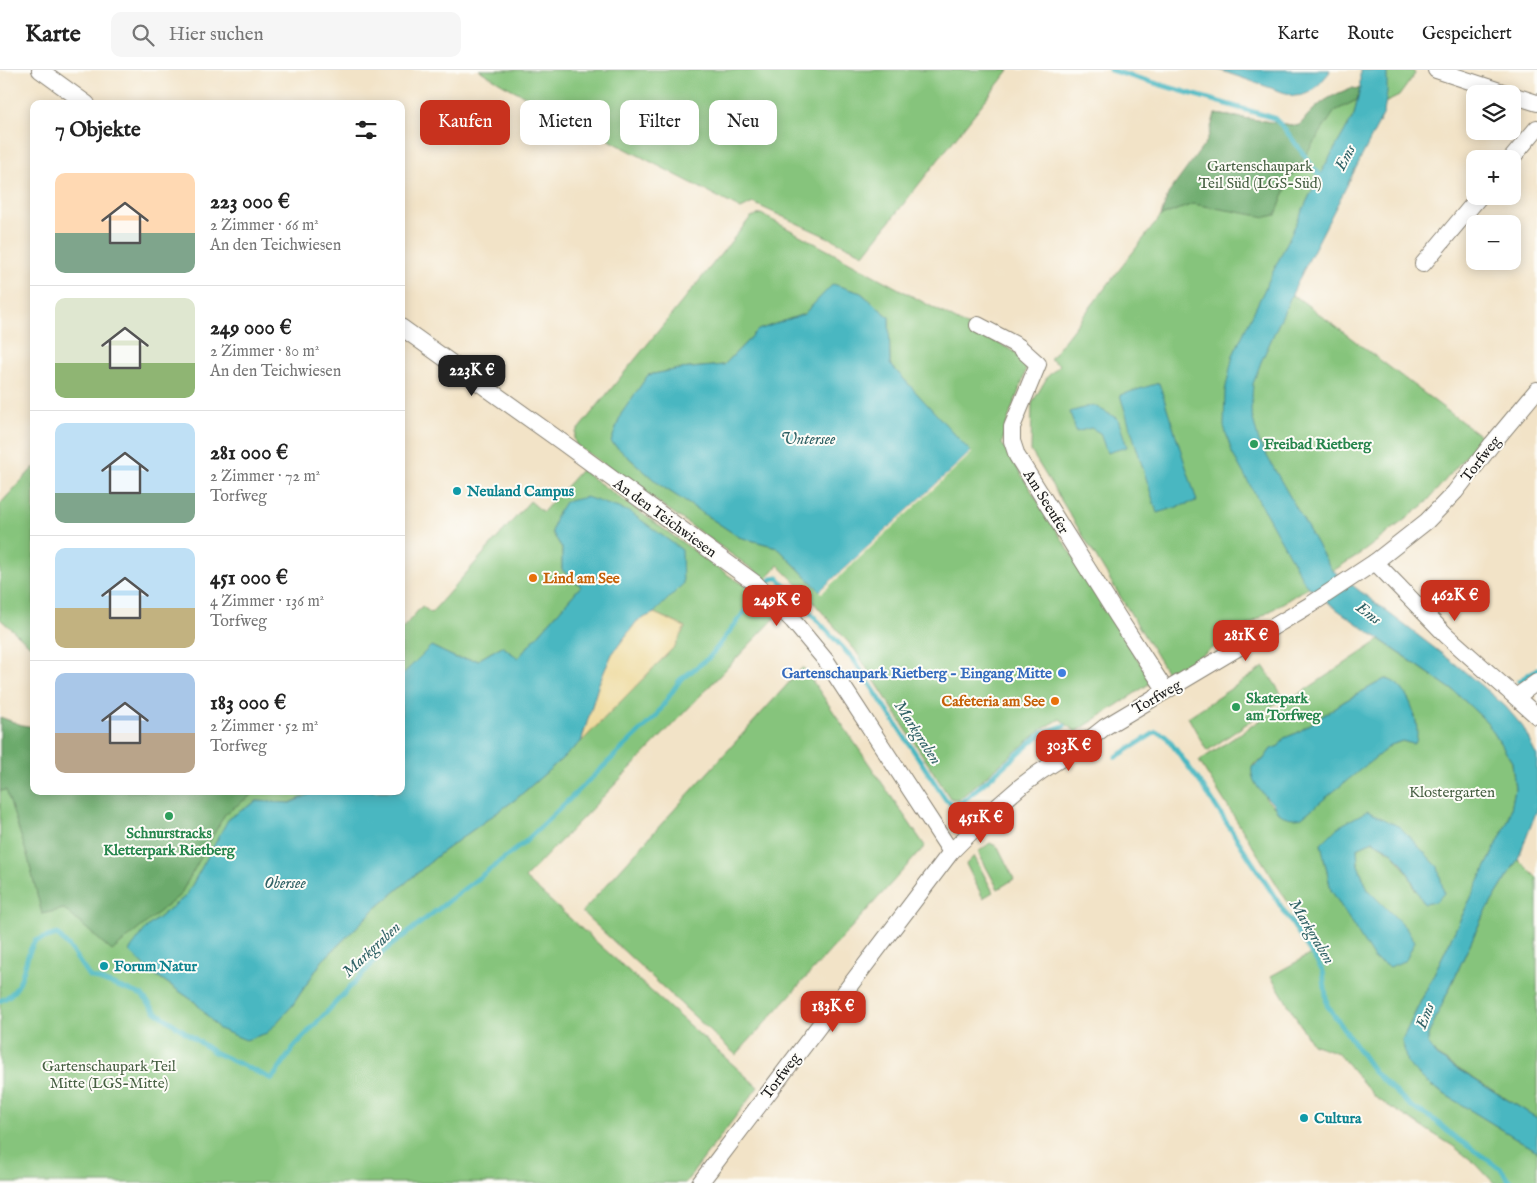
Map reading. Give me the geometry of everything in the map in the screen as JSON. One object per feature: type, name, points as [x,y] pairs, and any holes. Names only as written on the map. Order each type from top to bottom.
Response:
[{"type":"street","points":[[40,70],[81,100]]},
{"type":"street","points":[[1436,70],[1482,85]]},
{"type":"street","points":[[1521,98],[1537,103]]},
{"type":"street","points":[[1519,150],[1537,128]]},
{"type":"street","points":[[1422,264],[1472,205]]},
{"type":"street","name":"Am Seeufer","points":[[978,325],[1018,346],[1038,364],[1012,427],[1012,442],[1018,456],[1166,691]]},
{"type":"street","name":"An den Teichwiesen","points":[[405,331],[554,436],[755,583],[793,621],[827,662],[951,852]]},
{"type":"street","name":"Torfweg","points":[[700,1183],[951,852],[990,813],[1040,772],[1082,745],[1105,727],[1358,574],[1379,567],[1455,492],[1537,390]]},
{"type":"street","points":[[1379,567],[1446,635],[1537,716]]},
{"type":"street","points":[[1516,697],[1537,682]]},
{"type":"green space","points":[[479,70],[1009,70],[864,254],[753,203],[741,209],[610,140],[610,100],[533,100]]},
{"type":"green space","points":[[1387,70],[1413,70],[1415,74],[1399,96],[1385,103]]},
{"type":"green space","name":"Freibad Rietberg","points":[[1351,88],[1360,89],[1354,115],[1319,176],[1267,286],[1298,298],[1482,437],[1424,505],[1364,551],[1169,676],[1031,451],[1032,403],[1048,376],[1060,365],[1050,359],[1161,216],[1192,204],[1215,114],[1299,126],[1322,103],[1334,95]]},
{"type":"green space","name":"Gartenschaupark Teil Süd (LGS-Süd)","points":[[1351,88],[1360,89],[1357,100],[1335,111],[1290,178],[1276,215],[1266,217],[1193,204],[1161,216],[1168,194],[1207,141],[1215,114],[1299,126],[1322,103],[1334,95]]},
{"type":"green space","points":[[761,214],[1015,352],[1027,366],[1002,444],[1152,682],[1076,732],[1060,719],[1041,730],[958,800],[950,798],[855,650],[801,588],[778,565],[766,579],[576,445],[574,438],[576,432],[751,217]],"holes":[[[833,285],[861,293],[889,317],[890,364],[970,452],[820,591],[777,547],[739,537],[660,485],[611,442],[648,375],[680,369],[724,365],[758,330],[804,314]]]},
{"type":"green space","name":"Gartenschaupark Teil Mitte (LGS-Mitte)","points":[[581,470],[745,585],[777,616],[525,878],[758,1087],[685,1183],[0,1183],[0,791],[6,789],[30,791],[30,795],[308,795],[290,803],[257,801],[230,818],[186,896],[147,927],[150,971],[195,1002],[219,1029],[292,1006],[322,961],[376,908],[442,852],[516,799],[581,742],[675,646],[685,627],[654,613],[683,584],[552,532],[562,548],[562,570],[581,586],[518,658],[502,646],[478,660],[456,658],[431,646],[405,672],[405,625],[422,606],[431,613],[530,501],[543,512]]},
{"type":"green space","points":[[30,471],[30,645],[0,619],[0,504]]},
{"type":"green space","name":"Klostergarten","points":[[1380,640],[1454,691],[1487,722],[1512,762],[1515,789],[1509,819],[1402,1040],[1431,1086],[1537,1151],[1537,1183],[1494,1183],[1476,1164],[1453,1146],[1376,1098],[1338,1053],[1312,1044],[1271,976],[1318,950],[1199,761]],"holes":[[[1385,679],[1399,686],[1406,695],[1416,720],[1409,743],[1402,741],[1391,745],[1367,764],[1276,809],[1266,799],[1252,769],[1254,764],[1263,760],[1271,749],[1279,746],[1289,736],[1297,733],[1345,701]],[[1400,827],[1416,891],[1409,875],[1394,854],[1373,841],[1357,848],[1358,865],[1368,890],[1405,927],[1331,890],[1321,844]]]},
{"type":"green space","points":[[803,667],[925,846],[736,1055],[582,912]]},
{"type":"green space","name":"Skatepark am Torfweg","points":[[1264,667],[1284,698],[1207,751],[1188,717]]},
{"type":"green space","points":[[0,717],[30,726],[30,795],[251,795],[225,814],[180,895],[112,951],[64,909],[42,914],[28,858],[6,790],[0,791]]},
{"type":"green space","points":[[990,843],[998,847],[1014,879],[998,889],[978,852]]},
{"type":"green space","points":[[974,856],[993,892],[983,898],[966,864]]},
{"type":"green space","points":[[1518,859],[1537,878],[1537,1118],[1436,1055],[1428,1043],[1428,1035],[1482,918]]},
{"type":"sand","points":[[654,613],[685,627],[675,646],[581,742],[599,683],[612,654],[637,621]]},
{"type":"water","points":[[1219,70],[1330,70],[1310,92],[1294,96]]},
{"type":"water","name":"Ems","points":[[1360,70],[1387,70],[1384,113],[1300,277],[1261,362],[1253,384],[1251,411],[1259,442],[1331,569],[1458,666],[1505,706],[1523,727],[1537,756],[1537,810],[1518,859],[1482,918],[1428,1035],[1428,1043],[1436,1056],[1537,1118],[1537,1151],[1431,1086],[1407,1064],[1402,1040],[1509,819],[1515,789],[1512,762],[1487,722],[1454,691],[1339,611],[1306,585],[1232,453],[1224,426],[1225,391],[1233,355],[1319,176],[1354,115],[1360,89]]},
{"type":"water","name":"Untersee","points":[[833,284],[861,293],[889,317],[890,364],[971,452],[820,591],[777,547],[739,537],[660,485],[611,442],[621,414],[648,375],[680,369],[724,365],[758,330],[804,314]]},
{"type":"water","points":[[1159,383],[1197,501],[1157,513],[1120,395]]},
{"type":"water","points":[[1093,405],[1118,419],[1127,447],[1107,453],[1100,433],[1091,428],[1076,432],[1070,412]]},
{"type":"water","name":"Obersee","points":[[586,497],[630,512],[682,550],[683,584],[654,613],[637,621],[612,654],[599,683],[581,742],[516,799],[442,852],[376,908],[322,961],[292,1006],[267,1033],[246,1040],[219,1029],[195,1002],[150,971],[129,951],[147,927],[186,896],[229,818],[257,801],[290,803],[308,795],[405,795],[405,672],[431,646],[456,658],[478,660],[502,646],[518,658],[581,586],[562,570],[562,548],[552,532],[556,516],[565,502]]},
{"type":"water","points":[[1385,679],[1393,681],[1400,687],[1411,704],[1416,724],[1416,742],[1413,744],[1402,741],[1391,745],[1302,817],[1290,818],[1279,813],[1255,782],[1252,767],[1263,760],[1271,749],[1279,746],[1284,738],[1297,733],[1345,701]]},
{"type":"water","points":[[1367,811],[1400,827],[1438,867],[1444,893],[1436,902],[1424,904],[1403,864],[1391,851],[1373,841],[1357,848],[1358,865],[1368,890],[1405,927],[1415,941],[1406,960],[1390,967],[1374,959],[1331,890],[1321,844],[1338,827]]},
{"type":"pier","points":[[971,452],[822,593],[820,591]]},
{"type":"waterway","points":[[1110,70],[1274,118],[1284,128],[1322,179]]},
{"type":"waterway","name":"Markgraben","points":[[768,583],[772,579],[778,578],[854,660],[946,800],[954,805],[962,802],[1042,733],[1064,726]]},
{"type":"waterway","name":"Markgraben","points":[[0,1001],[15,990],[30,949],[35,941],[57,934],[69,947],[89,976],[142,995],[156,1012],[214,1052],[272,1079],[294,1047],[384,951],[525,842],[656,716],[680,680],[710,657],[755,598]]},
{"type":"waterway","points":[[1519,681],[1537,669]]},
{"type":"waterway","name":"Markgraben","points":[[1116,757],[1156,732],[1165,735],[1200,782],[1323,971],[1327,1005],[1375,1073],[1412,1107],[1436,1121],[1452,1135],[1501,1169],[1511,1183]]},
{"type":"place","name":"Freibad Rietberg","points":[[1254,444]]},
{"type":"place","name":"Neuland Campus","points":[[457,491]]},
{"type":"place","name":"Lind am See","points":[[533,578]]},
{"type":"place","name":"Gartenschaupark Rietberg - Eingang Mitte","points":[[1062,673]]},
{"type":"place","name":"Cafeteria am See","points":[[1055,701]]},
{"type":"place","name":"Skatepark am Torfweg","points":[[1236,707]]},
{"type":"place","name":"Schnurstracks Kletterpark Rietberg","points":[[169,816]]},
{"type":"place","name":"Forum Natur","points":[[104,966]]},
{"type":"place","name":"Cultura","points":[[1304,1118]]}]
